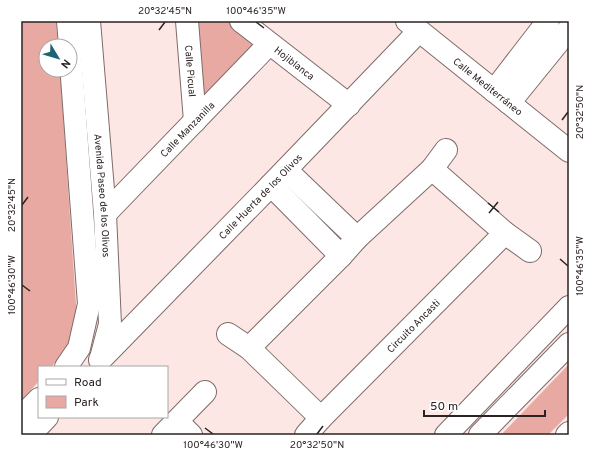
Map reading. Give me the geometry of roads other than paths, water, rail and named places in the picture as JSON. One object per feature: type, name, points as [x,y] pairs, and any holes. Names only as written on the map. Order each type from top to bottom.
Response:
[{"type":"street","points":[[68,21],[69,38]]},
{"type":"street","name":"Avenida Paseo de los Olivos","points":[[89,21],[105,214],[110,324],[97,364]]},
{"type":"street","name":"Calle Picual","points":[[187,21],[195,122]]},
{"type":"street","name":"Hojiblanca","points":[[241,21],[349,105]]},
{"type":"street","points":[[501,97],[548,21]]},
{"type":"street","name":"Calle Mediterráneo","points":[[413,26],[569,151]]},
{"type":"street","name":"Calle Huerta de los Olivos","points":[[97,364],[349,105],[413,26]]},
{"type":"street","points":[[501,97],[569,29]]},
{"type":"street","name":"Calle Manzanilla","points":[[105,214],[269,44]]},
{"type":"street","points":[[67,366],[79,348],[89,304],[72,78]]},
{"type":"street","points":[[249,348],[357,238],[432,168],[446,150]]},
{"type":"street","points":[[432,168],[505,234],[530,251]]},
{"type":"street","points":[[279,178],[357,238]]},
{"type":"street","points":[[279,178],[341,256]]},
{"type":"street","name":"Circuito Ancasti","points":[[306,435],[321,418],[505,234]]},
{"type":"street","points":[[446,435],[569,307]]},
{"type":"street","points":[[228,334],[249,348],[321,418]]},
{"type":"street","points":[[480,435],[569,344]]},
{"type":"street","points":[[177,430],[205,392]]},
{"type":"street","points":[[21,417],[38,400]]},
{"type":"street","points":[[30,435],[46,418]]},
{"type":"street","points":[[21,430],[27,435]]}]
